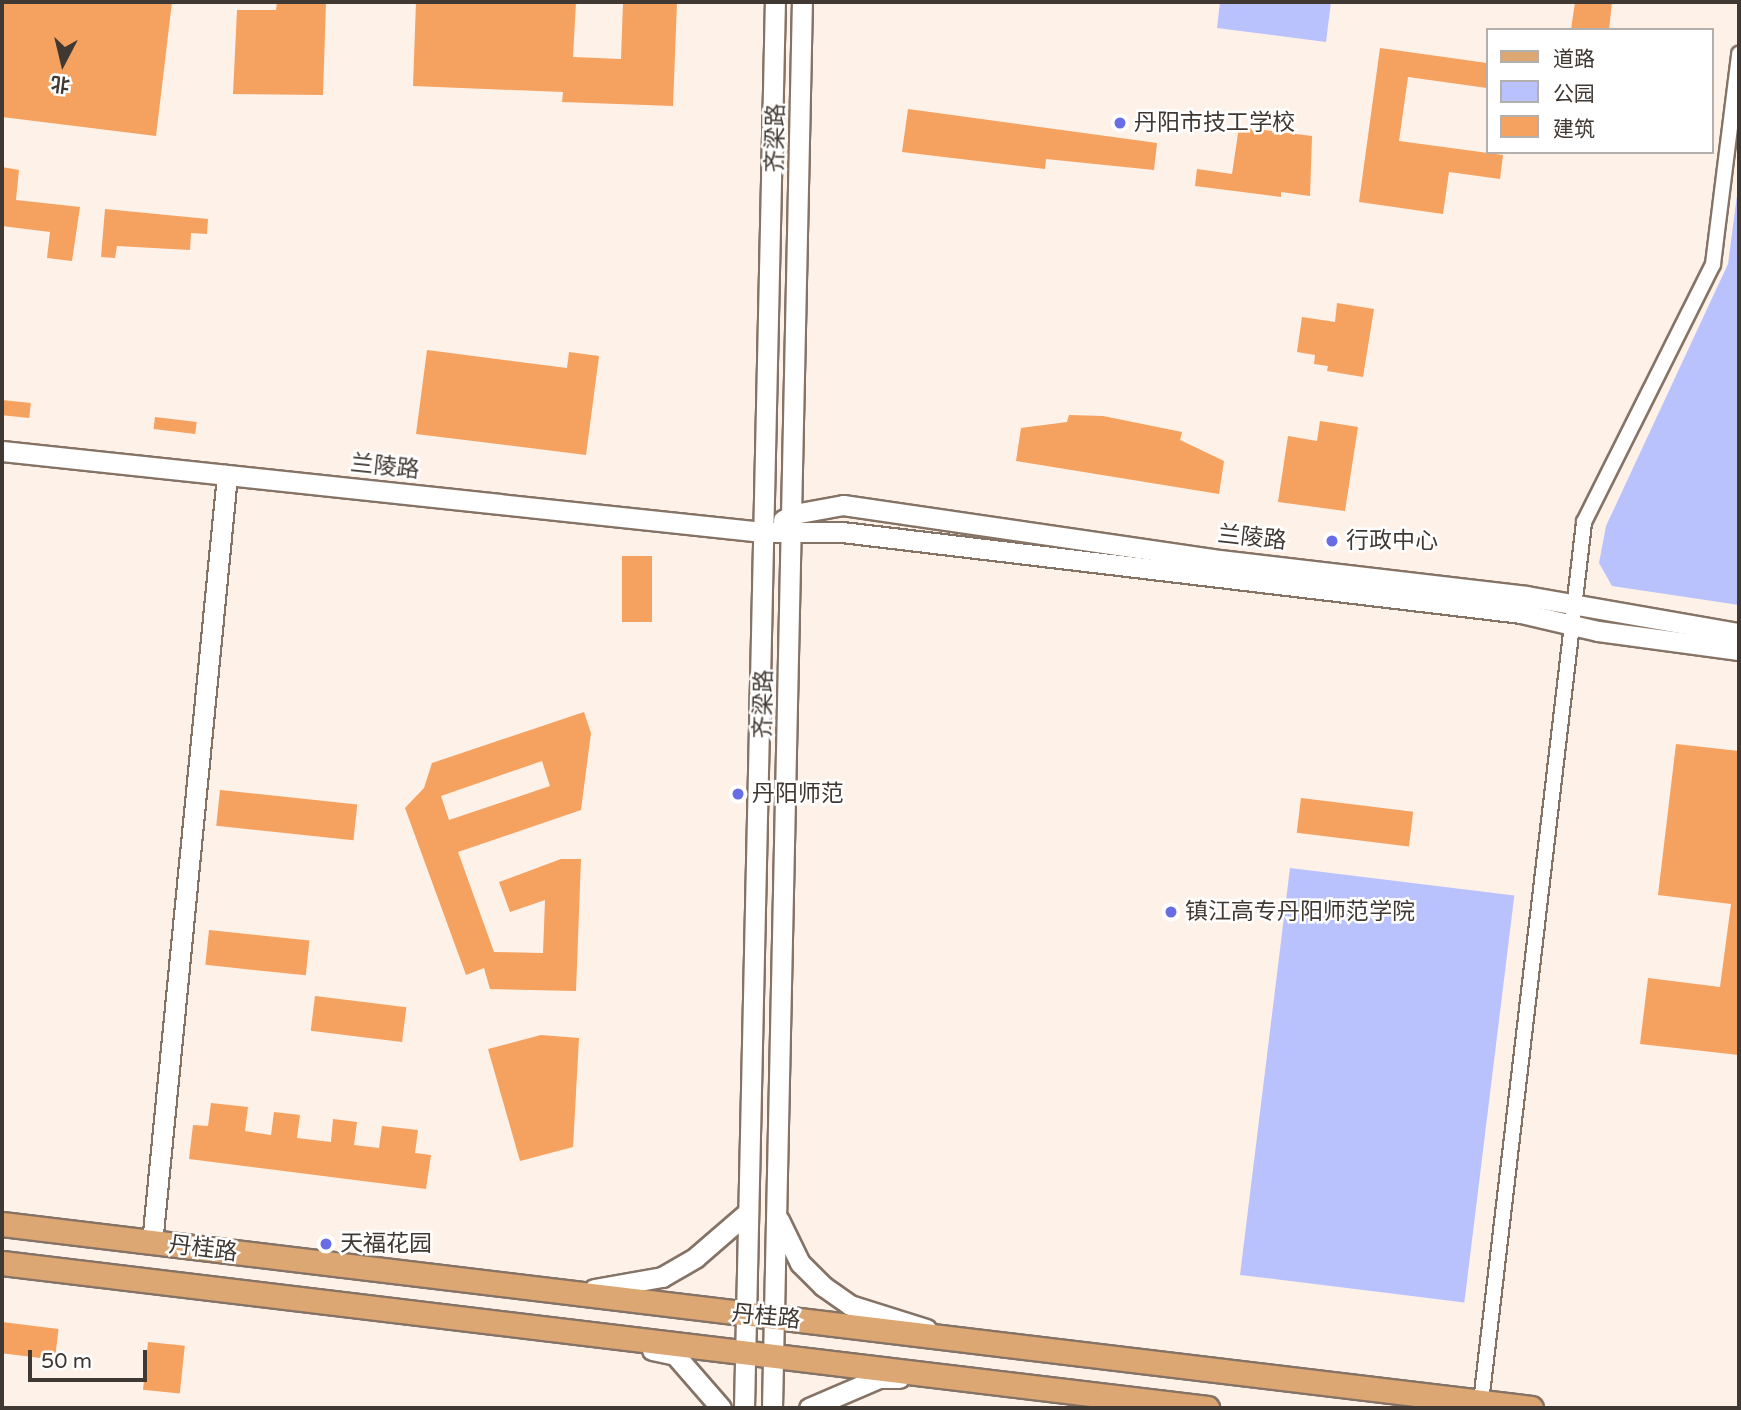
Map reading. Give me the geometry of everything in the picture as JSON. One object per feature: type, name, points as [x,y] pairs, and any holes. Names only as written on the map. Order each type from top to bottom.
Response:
[{"type":"main road","name":"齐梁路","points":[[744,1408],[775,2]]},
{"type":"main road","name":"齐梁路","points":[[772,1408],[793,523],[802,2]]},
{"type":"main road","name":"兰陵路","points":[[2,451],[763,531],[843,505],[1212,559],[1526,596],[1573,616],[1739,650]]},
{"type":"main road","points":[[152,1243],[227,475]]},
{"type":"main road","name":"兰陵路","points":[[793,523],[842,532],[1521,613],[1739,633]]},
{"type":"main road","points":[[560,1293],[662,1277],[696,1257],[748,1212]]},
{"type":"main road","points":[[778,1217],[800,1263],[850,1305],[954,1339]]},
{"type":"main road","name":"丹桂路","points":[[2,1224],[746,1316],[1531,1408]]},
{"type":"main road","name":"丹桂路","points":[[2,1263],[745,1349],[774,1358],[1207,1408]]},
{"type":"main road","points":[[559,1328],[675,1355],[721,1408]]},
{"type":"main road","points":[[809,1408],[879,1378],[935,1377]]},
{"type":"street","points":[[1481,1402],[1584,522],[1713,264],[1739,54]]},
{"type":"green space","points":[[1220,2],[1331,2],[1326,42],[1217,28]]},
{"type":"green space","points":[[1739,180],[1739,605],[1612,586],[1599,563],[1606,526],[1728,264]]},
{"type":"green space","points":[[1290,868],[1514,896],[1464,1302],[1240,1275]]},
{"type":"building","points":[[2,2],[172,2],[156,136],[2,117]]},
{"type":"building","points":[[277,2],[326,2],[323,95],[233,94],[237,10],[276,10]]},
{"type":"building","points":[[416,2],[576,2],[573,57],[621,59],[623,2],[677,2],[673,106],[562,102],[563,92],[413,86]]},
{"type":"building","points":[[1575,2],[1612,2],[1609,28],[1571,28]]},
{"type":"building","points":[[1380,48],[1486,63],[1486,88],[1408,77],[1399,141],[1503,155],[1500,179],[1449,172],[1443,214],[1359,202]]},
{"type":"building","points":[[908,109],[1157,143],[1154,170],[1046,159],[1045,169],[902,152]]},
{"type":"building","points":[[1239,127],[1312,136],[1310,196],[1281,192],[1281,197],[1195,186],[1197,169],[1232,174]]},
{"type":"building","points":[[2,167],[19,170],[16,200],[80,207],[72,261],[47,258],[50,232],[2,226]]},
{"type":"building","points":[[105,209],[208,219],[207,234],[191,233],[190,250],[117,246],[115,258],[101,257]]},
{"type":"building","points":[[1337,303],[1374,309],[1363,377],[1327,371],[1328,366],[1314,364],[1315,355],[1297,352],[1302,317],[1335,322]]},
{"type":"building","points":[[427,350],[567,368],[569,352],[599,356],[586,455],[416,434]]},
{"type":"building","points":[[2,400],[31,403],[29,418],[2,415]]},
{"type":"building","points":[[1069,415],[1103,416],[1182,432],[1180,440],[1224,461],[1219,494],[1016,461],[1021,428],[1067,422]]},
{"type":"building","points":[[155,417],[197,422],[195,434],[154,429]]},
{"type":"building","points":[[1320,421],[1358,427],[1345,511],[1278,502],[1288,436],[1317,441]]},
{"type":"building","points":[[622,556],[652,556],[652,622],[622,622]]},
{"type":"building","points":[[584,712],[591,733],[581,810],[458,852],[494,952],[543,953],[545,900],[510,912],[499,882],[561,859],[581,859],[576,991],[490,989],[484,968],[466,975],[405,808],[424,788],[432,763]],"holes":[[[542,761],[550,786],[449,820],[441,796]]]},
{"type":"building","points":[[1676,744],[1739,751],[1739,1055],[1640,1044],[1648,978],[1720,987],[1731,904],[1658,895]]},
{"type":"building","points":[[220,790],[357,804],[353,840],[216,826]]},
{"type":"building","points":[[1301,798],[1413,812],[1409,847],[1297,833]]},
{"type":"building","points":[[209,930],[309,941],[306,975],[205,965]]},
{"type":"building","points":[[315,996],[406,1007],[402,1042],[311,1031]]},
{"type":"building","points":[[541,1035],[579,1038],[573,1147],[520,1161],[488,1049]]},
{"type":"building","points":[[211,1103],[248,1107],[245,1131],[271,1135],[274,1112],[300,1115],[297,1138],[331,1142],[333,1119],[357,1122],[354,1145],[379,1148],[382,1126],[418,1130],[415,1153],[431,1155],[426,1189],[189,1159],[193,1125],[208,1126]]},
{"type":"building","points":[[2,1322],[59,1329],[55,1360],[2,1353]]},
{"type":"building","points":[[148,1342],[185,1346],[180,1394],[143,1390]]},
{"type":"place","name":"丹阳市技工学校","points":[[1120,123]]},
{"type":"place","name":"行政中心","points":[[1332,541]]},
{"type":"place","name":"丹阳师范","points":[[738,794]]},
{"type":"place","name":"镇江高专丹阳师范学院","points":[[1171,912]]},
{"type":"place","name":"天福花园","points":[[326,1244]]}]
